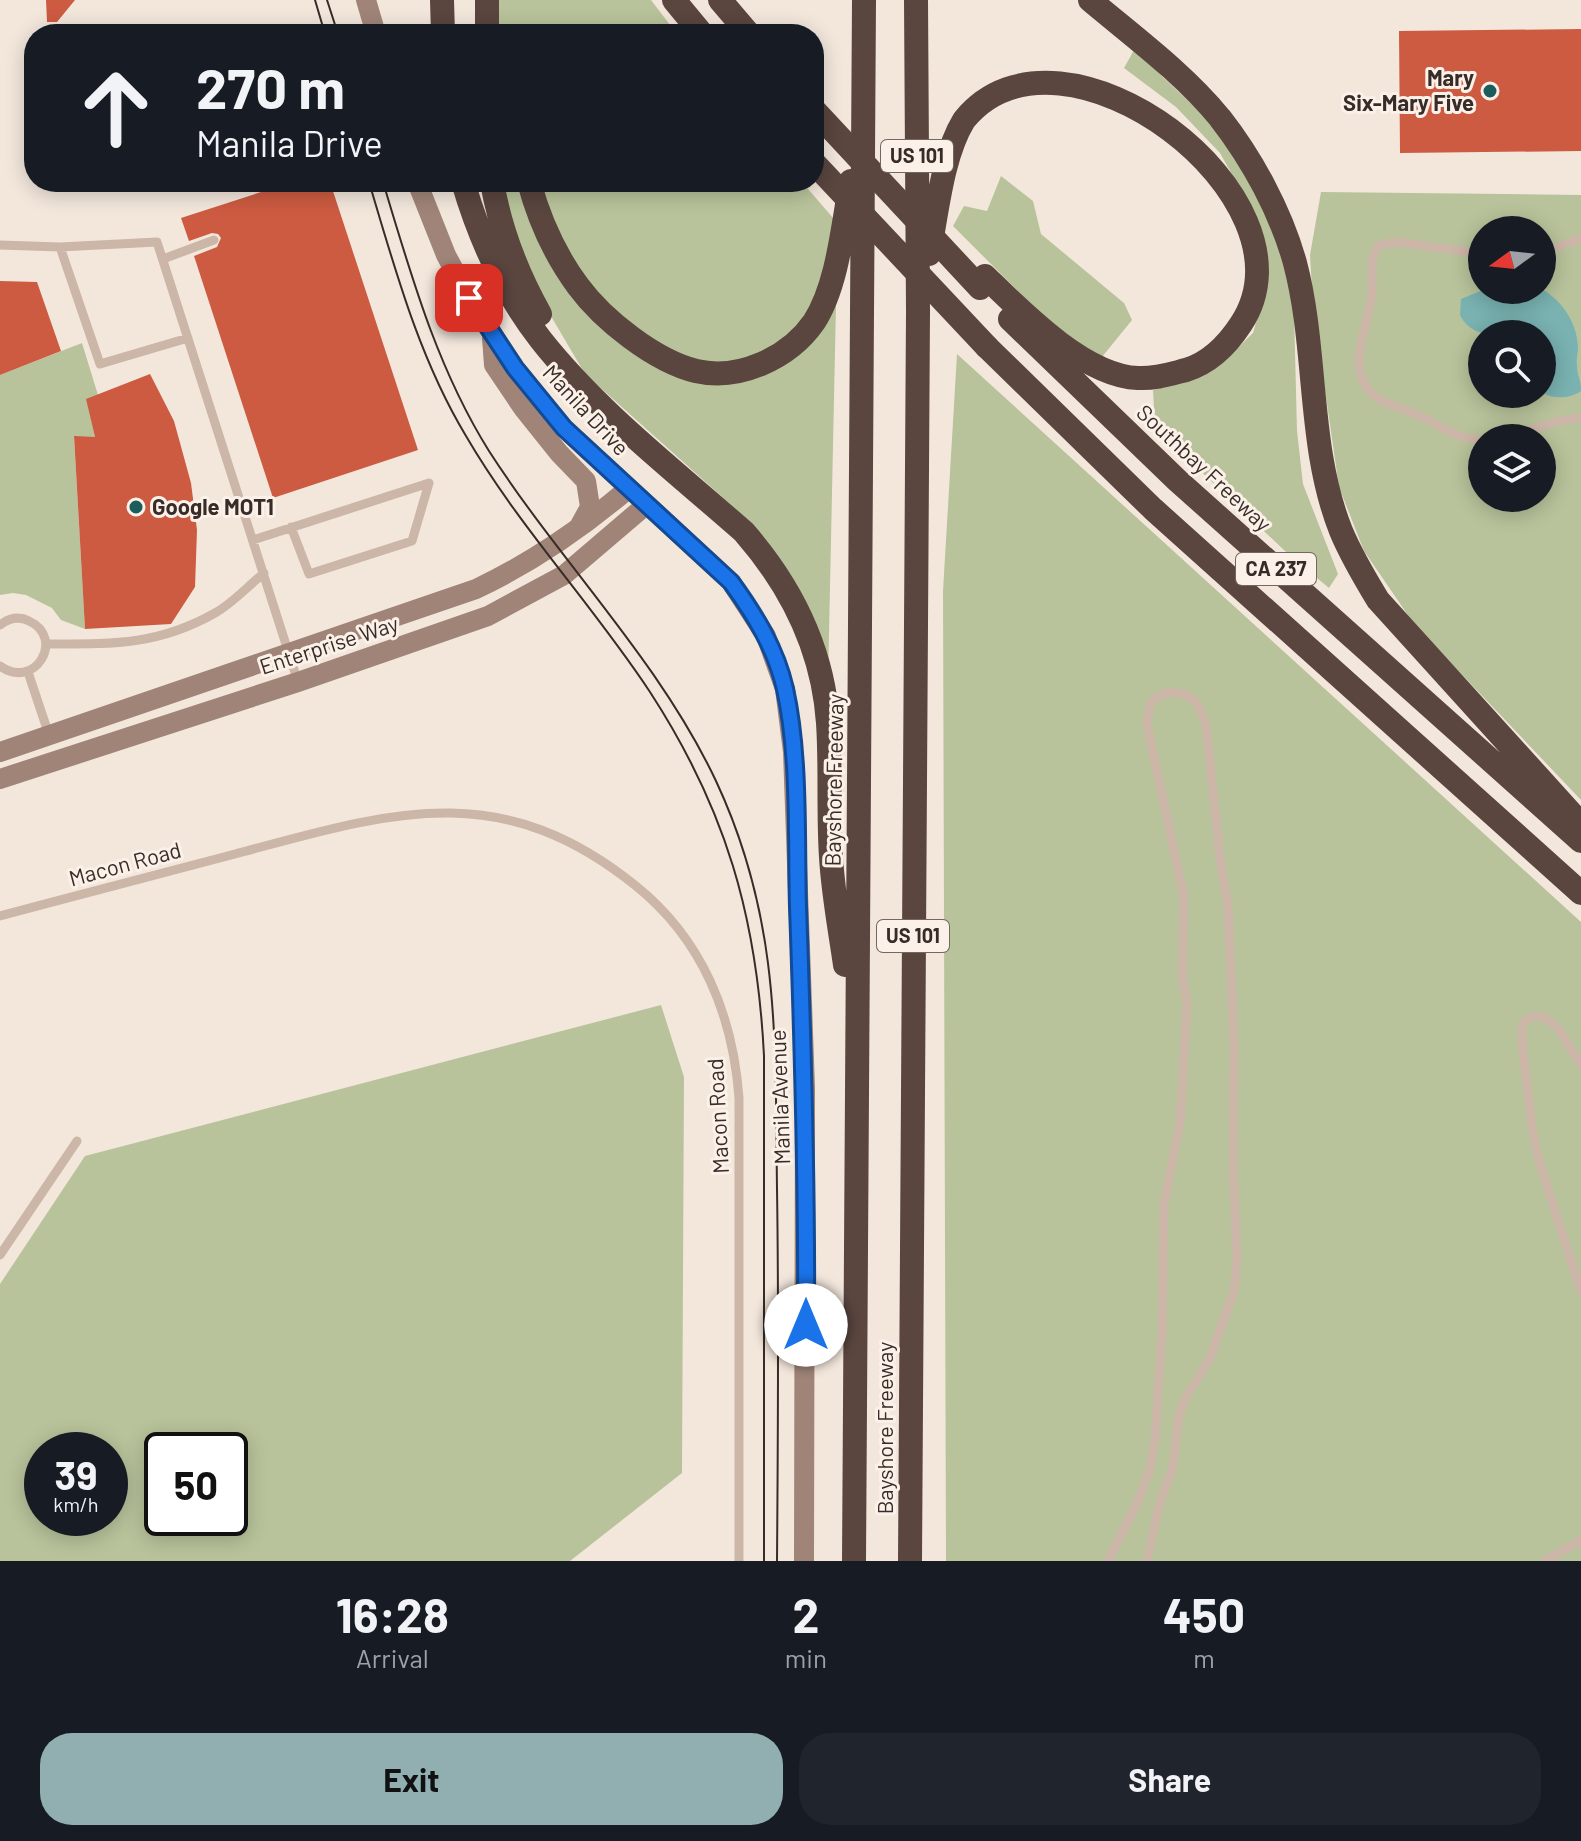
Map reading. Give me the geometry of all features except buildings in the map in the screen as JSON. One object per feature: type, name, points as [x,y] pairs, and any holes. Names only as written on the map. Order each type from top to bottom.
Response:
[{"type":"highway","points":[[442,0],[443,24]]},
{"type":"highway","points":[[487,0],[487,24]]},
{"type":"highway","points":[[674,0],[694,24]]},
{"type":"highway","points":[[720,0],[740,24]]},
{"type":"highway","name":"Bayshore Freeway","points":[[854,1561],[864,0]]},
{"type":"highway","name":"Bayshore Freeway","points":[[910,1561],[918,312],[916,0]]},
{"type":"highway","points":[[1090,0],[1177,74],[1219,118],[1251,164],[1275,210],[1294,261],[1304,309],[1330,497],[1358,568],[1378,600],[1581,824]]},
{"type":"highway","points":[[918,312],[945,177],[963,121],[981,98],[1000,83],[1041,67],[1068,66],[1091,70],[1118,81],[1174,118],[1204,147],[1222,171],[1253,236],[1258,266],[1255,294],[1247,315],[1234,335],[1215,354],[1191,368],[1164,376],[1137,378],[1108,371],[1079,355],[982,282]]},
{"type":"highway","points":[[532,192],[539,216],[557,254],[580,288],[609,318],[639,343],[696,371],[741,371],[781,354],[814,321],[826,295],[835,263],[864,115]]},
{"type":"highway","name":"Southbay Freeway","points":[[824,121],[1178,481],[1581,841]]},
{"type":"highway","name":"CA 237","points":[[824,174],[1071,432],[1581,893]]},
{"type":"highway","points":[[467,192],[497,270],[540,339],[582,387],[744,532],[782,580],[807,629],[818,659],[828,722],[831,859],[856,1050]]},
{"type":"highway","points":[[494,192],[514,261],[531,298],[582,387]]},
{"type":"street","points":[[366,0],[373,24]]},
{"type":"street","name":"Manila Drive","points":[[421,192],[446,255],[491,334],[539,399],[564,428],[731,582],[766,636]]},
{"type":"street","points":[[491,334],[494,365],[523,408],[586,481],[590,507],[579,527]]},
{"type":"street","name":"Enterprise Way","points":[[0,752],[476,589],[523,565],[628,489]]},
{"type":"street","name":"Enterprise Way","points":[[0,779],[460,627],[513,604],[574,568],[646,505]]},
{"type":"street","name":"Manila Avenue","points":[[766,636],[785,689],[793,752],[806,1162],[804,1561]]},
{"type":"lane","points":[[1556,248],[1581,238]]},
{"type":"lane","points":[[163,259],[214,240]]},
{"type":"lane","points":[[0,245],[60,247],[157,242],[298,682]]},
{"type":"lane","points":[[1468,252],[1398,242],[1380,245],[1374,254],[1372,292],[1358,359],[1365,385],[1375,396],[1468,439]]},
{"type":"lane","points":[[60,247],[100,364],[188,338]]},
{"type":"lane","points":[[1551,424],[1581,418]]},
{"type":"lane","points":[[253,540],[291,527],[429,483],[412,541],[309,574],[291,527]]},
{"type":"lane","points":[[46,644],[113,644],[153,639],[216,612],[264,573]]},
{"type":"lane","points":[[0,625],[14,618],[33,622],[40,628],[46,644],[41,661],[28,672],[11,672],[0,666]]},
{"type":"lane","points":[[28,672],[49,735]]},
{"type":"lane","points":[[1108,1561],[1138,1501],[1150,1468],[1155,1439],[1162,1345],[1164,1204],[1180,1122],[1187,1003],[1182,974],[1184,897],[1147,725],[1150,704],[1161,694],[1169,692],[1179,693],[1198,705],[1206,725],[1228,905],[1234,1044],[1233,1166],[1237,1260],[1234,1291],[1210,1358],[1185,1399],[1179,1416],[1173,1467],[1159,1505],[1147,1561]]},
{"type":"lane","name":"Macon Road","points":[[0,916],[348,824],[385,816],[431,812],[491,817],[549,834],[590,853],[652,899],[679,929],[701,961],[722,1007],[736,1063],[739,1144],[739,1561]]},
{"type":"lane","points":[[1581,1065],[1558,1028],[1545,1018],[1535,1016],[1522,1025],[1532,1128],[1539,1161],[1581,1292]]},
{"type":"lane","points":[[0,1255],[77,1141]]},
{"type":"lane","points":[[1545,1561],[1581,1540]]},
{"type":"green space","points":[[494,0],[651,0],[669,24],[494,24]]},
{"type":"green space","points":[[1134,50],[1212,123],[1269,217],[1285,264],[1294,312],[1297,431],[1303,484],[1338,574],[1329,588],[1285,551],[1155,428],[1153,390],[1185,382],[1222,363],[1253,333],[1267,285],[1268,257],[1258,221],[1220,153],[1176,107],[1124,68]]},
{"type":"green space","points":[[1001,176],[1033,201],[1041,234],[1124,303],[1132,320],[1102,357],[1059,332],[953,226],[964,206],[987,211]]},
{"type":"green space","points":[[502,192],[526,192],[572,295],[718,383],[746,381],[771,371],[802,345],[836,305],[828,681],[739,512],[585,374],[535,289]]},
{"type":"green space","points":[[540,192],[811,192],[834,219],[819,291],[793,334],[758,356],[718,365],[672,353],[613,313],[564,252]]},
{"type":"green space","points":[[1321,192],[1581,195],[1581,800],[1414,624],[1364,551],[1339,487],[1313,307],[1310,255]]},
{"type":"green space","points":[[82,343],[98,395],[87,400],[95,437],[74,437],[85,629],[61,620],[52,608],[26,595],[0,595],[0,375]]},
{"type":"green space","points":[[957,354],[1581,922],[1581,1561],[946,1561],[943,591]]},
{"type":"green space","points":[[661,1005],[684,1077],[682,1473],[570,1561],[0,1561],[0,1284],[85,1156]]},
{"type":"water","points":[[1468,296],[1468,304],[1556,304],[1556,300],[1575,329],[1581,391],[1572,396],[1556,397],[1556,320],[1468,320],[1468,325],[1460,315],[1461,299]]},
{"type":"tram line","points":[[315,0],[322,24]]},
{"type":"tram line","points":[[327,0],[335,24]]},
{"type":"tram line","points":[[372,192],[410,312],[449,406],[509,502],[650,692],[699,779],[733,866],[754,957],[764,1056],[764,1561]]},
{"type":"tram line","points":[[386,192],[427,320],[454,387],[489,451],[638,653],[693,737],[737,832],[753,883],[770,982],[776,1082],[777,1561]]},
{"type":"place","name":"Mary Six-Mary Five","points":[[1490,91]]},
{"type":"place","name":"Google MOT1","points":[[136,507]]},
{"type":"route","points":[[469,298],[515,368],[564,428],[731,582],[750,607],[777,660],[785,689],[793,752],[805,1088],[806,1325]]}]
